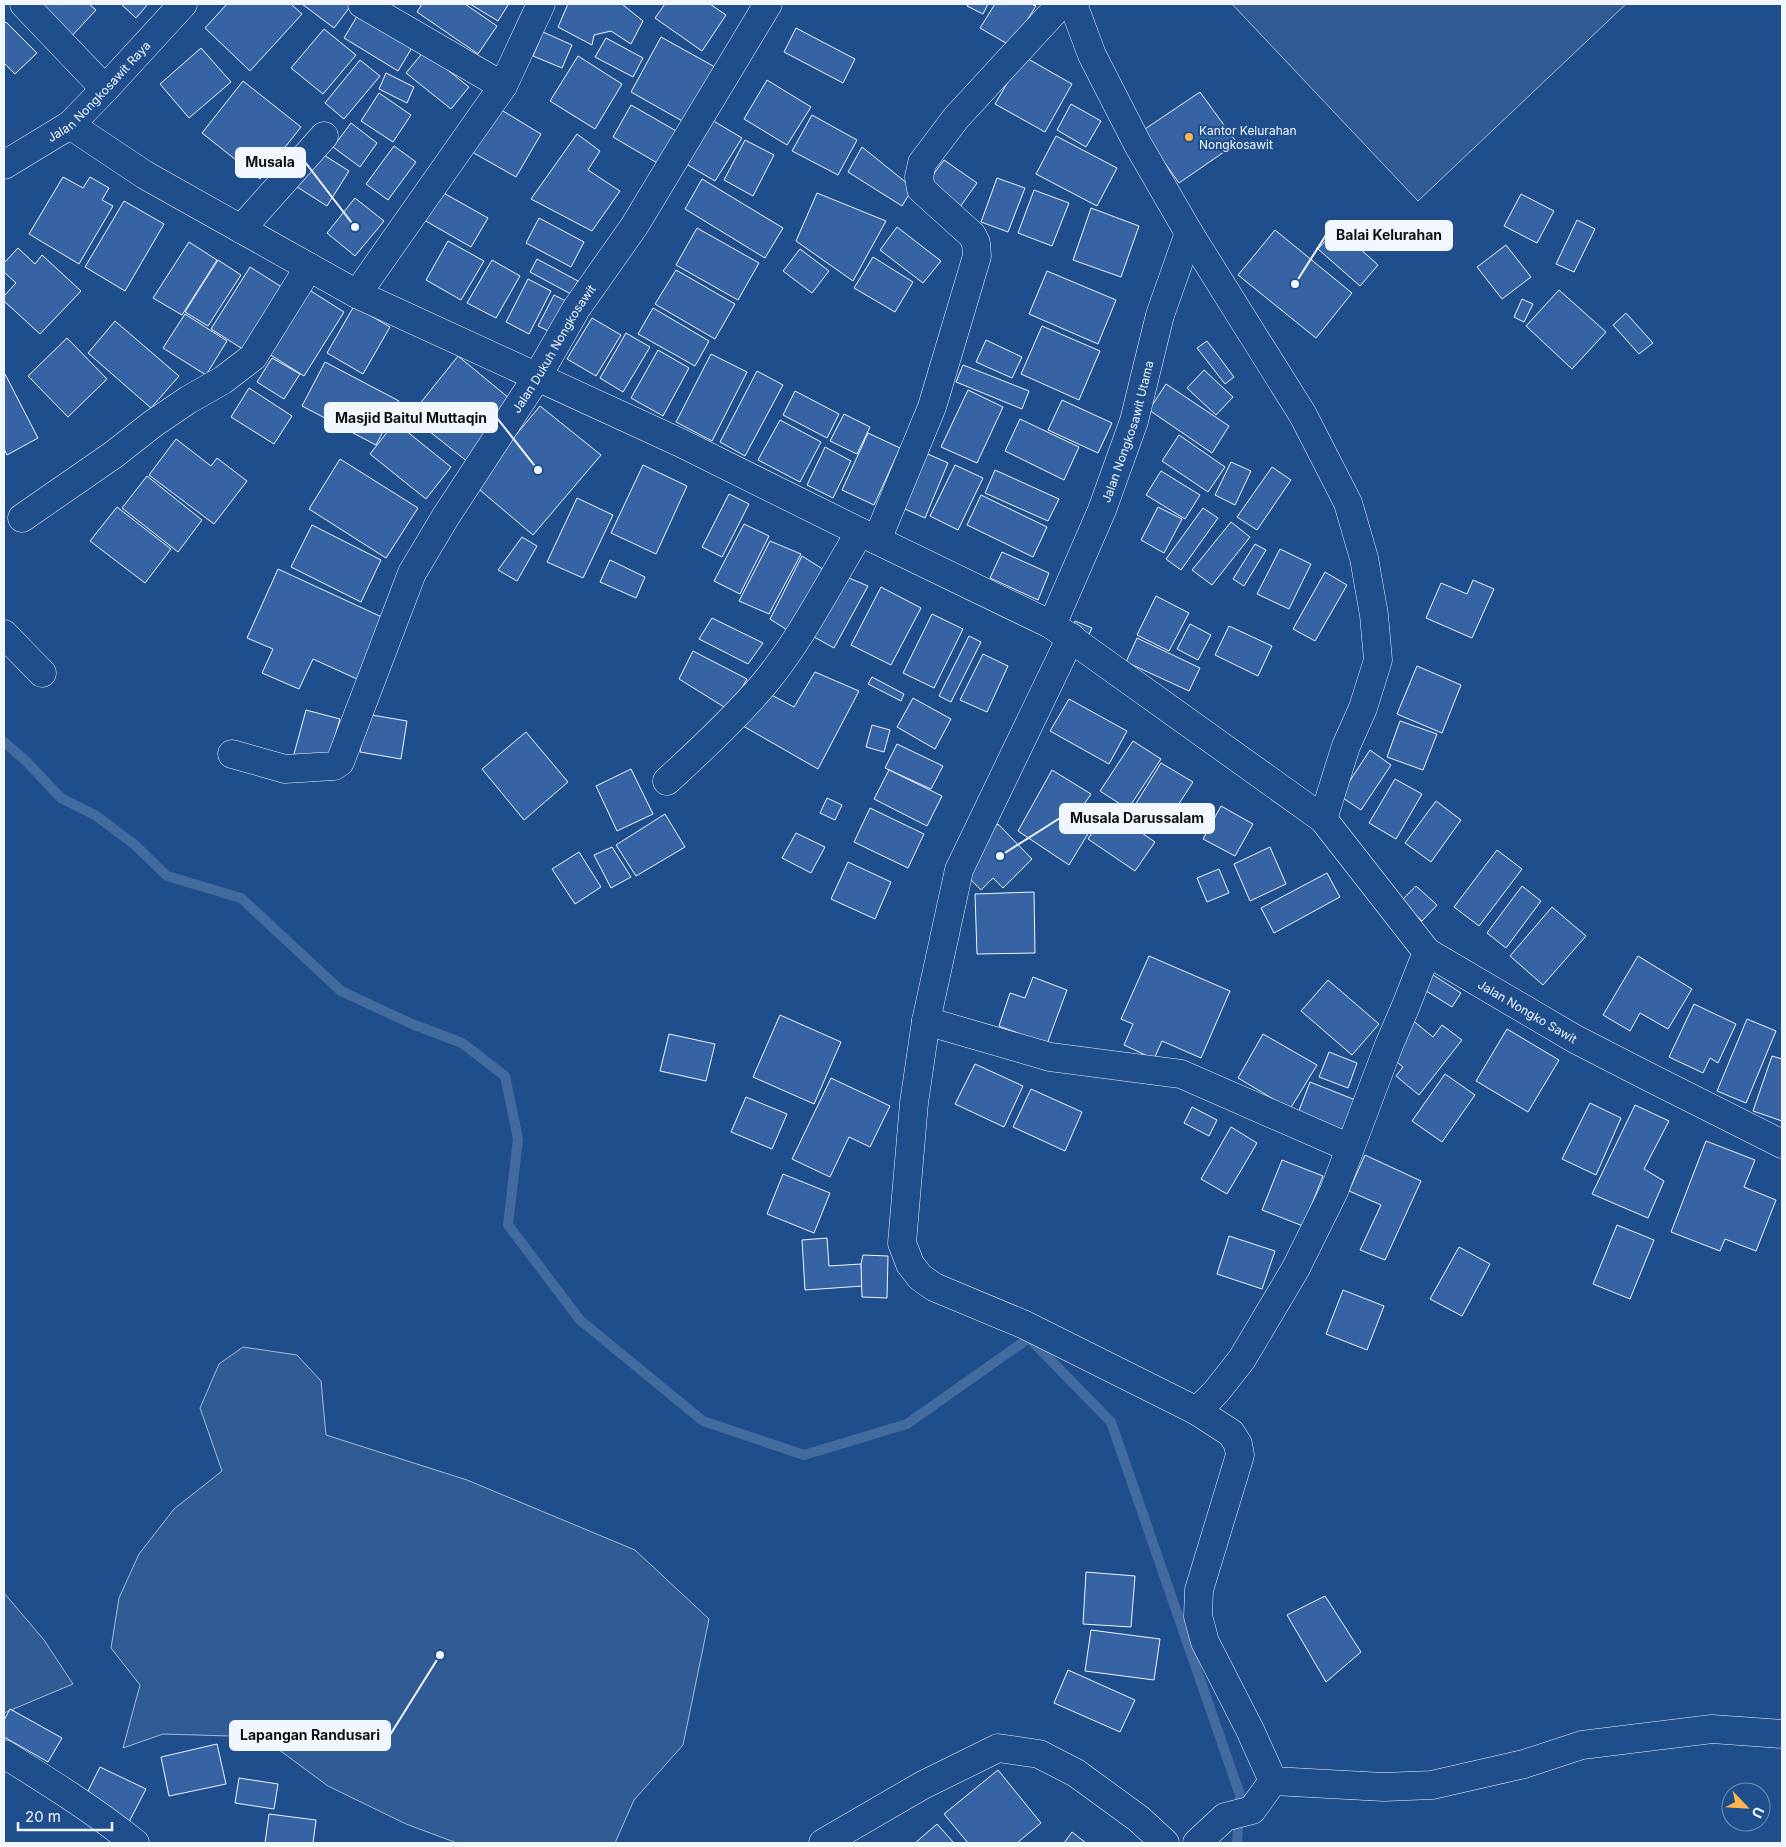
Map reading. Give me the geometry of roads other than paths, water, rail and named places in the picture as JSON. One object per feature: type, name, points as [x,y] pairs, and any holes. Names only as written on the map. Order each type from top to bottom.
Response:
[{"type":"street","points":[[24,4],[105,89]]},
{"type":"street","name":"Jalan Nongkosawit Raya","points":[[4,165],[70,125],[183,4]]},
{"type":"street","points":[[362,4],[503,86]]},
{"type":"street","points":[[357,294],[503,86],[542,4]]},
{"type":"street","name":"Jalan Dukuh Nongkosawit","points":[[232,754],[284,769],[334,766],[340,762],[412,573],[446,516],[537,377],[576,310],[635,225],[768,4]]},
{"type":"street","points":[[667,781],[712,741],[764,683],[868,536],[932,407],[977,256],[976,243],[972,235],[921,189],[918,177],[922,163],[956,118],[1061,4]]},
{"type":"street","points":[[1073,4],[1092,55],[1137,143],[1189,233],[1303,415],[1348,503],[1364,558],[1374,615],[1378,660],[1362,708],[1346,746],[1323,819]]},
{"type":"street","name":"Jalan Nongko Sawit","points":[[70,125],[145,175],[357,294],[681,443],[1061,631],[1323,819],[1427,952],[1575,1039],[1782,1144]]},
{"type":"street","points":[[241,229],[324,136]]},
{"type":"street","name":"Jalan Nongkosawit Utama","points":[[1189,233],[1160,315],[1134,421],[1061,631],[959,870],[926,1021],[914,1103],[902,1243],[910,1264],[920,1277],[934,1287],[1025,1325],[1197,1411],[1230,1433],[1238,1444],[1240,1455],[1199,1590],[1198,1616],[1205,1642],[1250,1730],[1273,1781]]},
{"type":"street","points":[[22,518],[113,455],[154,423],[188,400],[223,380],[253,357],[308,267]]},
{"type":"street","points":[[4,634],[42,673]]},
{"type":"street","points":[[1197,1411],[1216,1392],[1242,1359],[1296,1268],[1334,1191],[1389,1045],[1427,952]]},
{"type":"street","points":[[926,1021],[1050,1057],[1181,1074],[1350,1148]]},
{"type":"street","points":[[1197,1843],[1225,1817],[1252,1810],[1273,1781],[1384,1787],[1432,1785],[1524,1764],[1582,1745],[1712,1729],[1782,1734]]},
{"type":"street","points":[[823,1843],[923,1785],[998,1748],[1039,1754],[1076,1773],[1140,1819],[1165,1843]]},
{"type":"street","points":[[4,1754],[82,1804],[135,1843]]},
{"type":"waterway","points":[[4,742],[26,761],[61,798],[95,815],[134,844],[167,876],[241,898],[341,991],[412,1024],[462,1043],[505,1076],[518,1139],[508,1225],[580,1320],[703,1421],[804,1455],[907,1424],[1029,1338],[1111,1422],[1240,1795],[1237,1843]]},
{"type":"place","name":"Kantor Kelurahan Nongkosawit","points":[[1189,137]]},
{"type":"place","name":"Musala","points":[[355,227]]},
{"type":"place","name":"Balai Kelurahan","points":[[1295,284]]},
{"type":"place","name":"Masjid Baitul Muttaqin","points":[[538,470]]},
{"type":"place","name":"Musala Darussalam","points":[[1000,856]]},
{"type":"place","name":"Lapangan Randusari","points":[[440,1655]]}]
